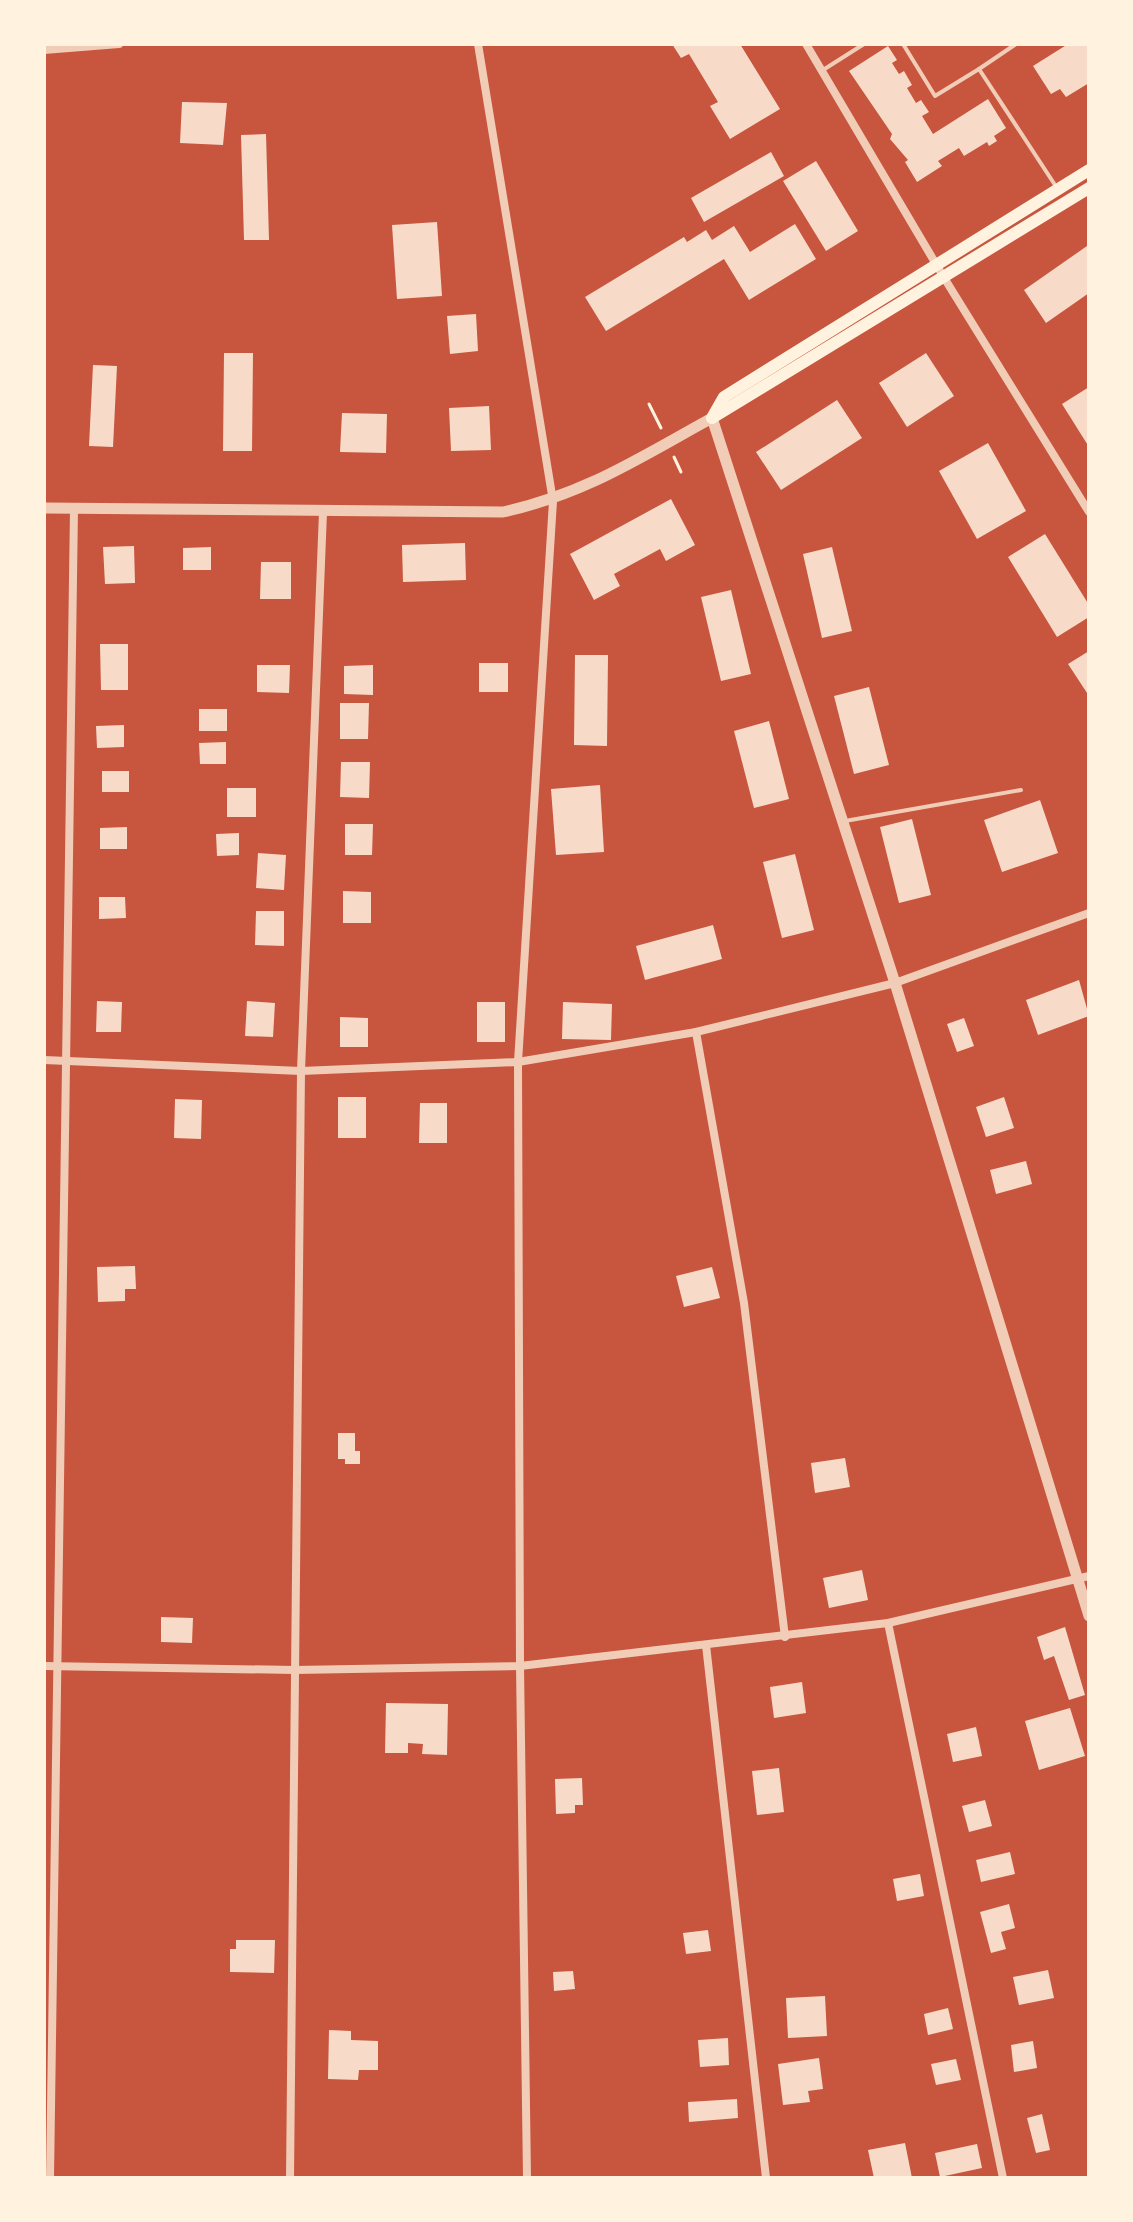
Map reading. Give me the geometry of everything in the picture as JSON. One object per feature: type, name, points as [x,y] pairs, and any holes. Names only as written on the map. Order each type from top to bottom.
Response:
[{"type":"main road","points":[[712,418],[1089,170]]},
{"type":"main road","points":[[940,270],[1089,188]]},
{"type":"street","points":[[44,50],[119,44]]},
{"type":"street","points":[[478,44],[553,501],[518,1062],[520,1666],[527,2178]]},
{"type":"street","points":[[806,44],[1089,512]]},
{"type":"street","points":[[44,508],[503,512],[553,501],[586,488],[712,418],[1084,1578],[1089,1616]]},
{"type":"street","points":[[50,2178],[74,509]]},
{"type":"street","points":[[290,2178],[301,1071],[323,512]]},
{"type":"street","points":[[44,1060],[301,1071],[518,1062],[696,1032],[895,983],[1087,914],[1089,925]]},
{"type":"street","points":[[696,1032],[744,1303],[785,1637]]},
{"type":"street","points":[[44,1666],[295,1670],[520,1666],[888,1623],[1084,1578]]},
{"type":"street","points":[[888,1623],[1003,2178]]},
{"type":"street","points":[[706,1645],[766,2178]]},
{"type":"lane","points":[[823,70],[864,44]]},
{"type":"lane","points":[[903,44],[935,96],[1016,44]]},
{"type":"lane","points":[[979,69],[1058,190]]},
{"type":"lane","points":[[843,821],[1021,790]]},
{"type":"building","points":[[672,44],[740,44],[780,109],[730,139],[710,106],[718,102],[689,54],[681,58]]},
{"type":"building","points":[[1068,44],[1089,44],[1089,83],[1066,97],[1060,89],[1051,94],[1033,66]]},
{"type":"building","points":[[888,46],[897,60],[892,63],[899,74],[904,71],[912,85],[907,88],[916,103],[921,100],[929,112],[922,116],[933,134],[988,99],[1006,128],[994,136],[997,141],[989,146],[987,142],[964,156],[959,148],[938,161],[942,166],[917,182],[905,162],[908,160],[890,139],[892,134],[849,71]]},
{"type":"building","points":[[182,102],[227,103],[223,145],[180,143]]},
{"type":"building","points":[[266,134],[269,240],[244,240],[241,135]]},
{"type":"building","points":[[771,152],[784,176],[704,222],[691,198]]},
{"type":"building","points":[[816,161],[858,231],[826,251],[783,181]]},
{"type":"building","points":[[437,222],[442,296],[397,299],[392,225]]},
{"type":"building","points":[[795,224],[816,259],[749,300],[724,259],[606,331],[585,297],[684,237],[687,242],[706,230],[712,240],[734,226],[750,252]]},
{"type":"building","points":[[1087,246],[1089,293],[1046,323],[1024,290]]},
{"type":"building","points":[[476,314],[478,351],[450,354],[447,316]]},
{"type":"building","points":[[224,353],[253,353],[252,451],[223,451]]},
{"type":"building","points":[[926,353],[954,396],[907,427],[879,383]]},
{"type":"building","points":[[93,365],[117,366],[113,447],[89,446]]},
{"type":"building","points":[[1089,387],[1089,447],[1062,404]]},
{"type":"building","points":[[837,400],[862,438],[781,490],[756,452]]},
{"type":"building","points":[[489,406],[491,450],[451,451],[449,408]]},
{"type":"building","points":[[342,413],[387,414],[386,453],[340,452]]},
{"type":"building","points":[[988,443],[1026,511],[977,539],[939,471]]},
{"type":"building","points":[[671,499],[695,545],[666,561],[660,549],[614,574],[620,586],[594,600],[570,554]]},
{"type":"building","points":[[1045,534],[1089,605],[1089,617],[1057,637],[1008,557]]},
{"type":"building","points":[[465,543],[466,580],[403,582],[402,545]]},
{"type":"building","points":[[134,546],[135,583],[105,584],[103,547]]},
{"type":"building","points":[[211,547],[211,570],[183,570],[183,548]]},
{"type":"building","points":[[832,547],[852,631],[822,638],[803,554]]},
{"type":"building","points":[[261,562],[291,562],[291,599],[260,599]]},
{"type":"building","points":[[731,590],[751,674],[721,681],[701,597]]},
{"type":"building","points":[[100,644],[128,644],[128,690],[101,690]]},
{"type":"building","points":[[1089,651],[1089,696],[1068,664]]},
{"type":"building","points":[[575,655],[608,655],[607,746],[574,745]]},
{"type":"building","points":[[479,663],[508,663],[508,692],[479,692]]},
{"type":"building","points":[[257,665],[290,665],[289,693],[257,692]]},
{"type":"building","points":[[373,665],[373,695],[344,694],[344,666]]},
{"type":"building","points":[[869,687],[889,765],[854,774],[834,696]]},
{"type":"building","points":[[340,703],[369,703],[368,739],[340,739]]},
{"type":"building","points":[[199,709],[227,709],[227,731],[199,731]]},
{"type":"building","points":[[769,721],[789,799],[754,808],[734,731]]},
{"type":"building","points":[[124,725],[124,747],[97,748],[96,726]]},
{"type":"building","points":[[226,742],[226,764],[200,764],[199,743]]},
{"type":"building","points":[[341,762],[370,762],[369,798],[340,797]]},
{"type":"building","points":[[102,771],[129,771],[129,792],[102,792]]},
{"type":"building","points":[[600,785],[604,852],[556,855],[551,789]]},
{"type":"building","points":[[227,788],[256,788],[256,817],[227,817]]},
{"type":"building","points":[[1040,800],[1058,853],[1002,872],[984,820]]},
{"type":"building","points":[[912,819],[931,895],[899,903],[880,827]]},
{"type":"building","points":[[345,824],[373,824],[372,855],[345,855]]},
{"type":"building","points":[[127,827],[127,849],[100,849],[100,828]]},
{"type":"building","points":[[239,833],[239,855],[217,856],[216,834]]},
{"type":"building","points":[[258,853],[286,855],[284,890],[256,888]]},
{"type":"building","points":[[795,854],[814,930],[782,938],[763,862]]},
{"type":"building","points":[[343,891],[371,892],[371,923],[343,923]]},
{"type":"building","points":[[99,897],[125,897],[126,918],[99,919]]},
{"type":"building","points":[[256,911],[284,911],[284,946],[255,945]]},
{"type":"building","points":[[713,925],[722,959],[645,980],[636,946]]},
{"type":"building","points":[[1079,980],[1089,1016],[1038,1035],[1026,1000]]},
{"type":"building","points":[[97,1001],[122,1002],[121,1032],[96,1032]]},
{"type":"building","points":[[247,1001],[275,1003],[273,1037],[245,1036]]},
{"type":"building","points":[[477,1002],[505,1002],[505,1042],[477,1042]]},
{"type":"building","points":[[563,1002],[612,1004],[611,1040],[562,1039]]},
{"type":"building","points":[[340,1017],[368,1018],[368,1047],[340,1047]]},
{"type":"building","points":[[964,1018],[974,1046],[957,1052],[947,1024]]},
{"type":"building","points":[[338,1097],[366,1097],[366,1138],[338,1138]]},
{"type":"building","points":[[1004,1097],[1014,1128],[986,1137],[976,1107]]},
{"type":"building","points":[[175,1099],[202,1100],[201,1139],[174,1138]]},
{"type":"building","points":[[420,1103],[447,1103],[447,1143],[419,1143]]},
{"type":"building","points":[[1026,1161],[1032,1184],[996,1194],[990,1170]]},
{"type":"building","points":[[135,1266],[136,1289],[125,1289],[125,1301],[98,1302],[97,1267]]},
{"type":"building","points":[[712,1267],[720,1298],[684,1307],[676,1276]]},
{"type":"building","points":[[338,1433],[355,1433],[355,1451],[360,1451],[360,1464],[345,1464],[345,1459],[338,1459]]},
{"type":"building","points":[[845,1458],[850,1487],[815,1493],[811,1463]]},
{"type":"building","points":[[862,1570],[868,1600],[829,1608],[823,1578]]},
{"type":"building","points":[[161,1617],[193,1618],[192,1643],[161,1642]]},
{"type":"building","points":[[1065,1627],[1085,1695],[1069,1700],[1054,1656],[1044,1660],[1037,1637]]},
{"type":"building","points":[[802,1682],[806,1713],[774,1718],[770,1687]]},
{"type":"building","points":[[386,1703],[448,1704],[447,1755],[422,1754],[423,1744],[408,1743],[408,1753],[385,1753]]},
{"type":"building","points":[[1070,1708],[1085,1756],[1039,1770],[1025,1721]]},
{"type":"building","points":[[976,1727],[982,1756],[953,1762],[947,1734]]},
{"type":"building","points":[[779,1768],[784,1812],[757,1815],[752,1771]]},
{"type":"building","points":[[582,1778],[583,1805],[575,1805],[575,1813],[556,1814],[555,1779]]},
{"type":"building","points":[[985,1800],[992,1826],[969,1832],[962,1806]]},
{"type":"building","points":[[1010,1852],[1015,1874],[981,1882],[976,1860]]},
{"type":"building","points":[[920,1874],[924,1896],[897,1901],[893,1879]]},
{"type":"building","points":[[1009,1904],[1015,1928],[1001,1932],[1006,1949],[991,1953],[980,1912]]},
{"type":"building","points":[[708,1930],[711,1951],[686,1954],[683,1933]]},
{"type":"building","points":[[236,1940],[275,1940],[274,1973],[230,1972],[230,1949],[236,1949]]},
{"type":"building","points":[[1048,1970],[1054,1998],[1019,2005],[1013,1977]]},
{"type":"building","points":[[573,1971],[575,1989],[554,1991],[553,1972]]},
{"type":"building","points":[[825,1996],[827,2036],[788,2038],[786,1998]]},
{"type":"building","points":[[948,2008],[953,2029],[928,2035],[924,2014]]},
{"type":"building","points":[[329,2030],[351,2031],[351,2040],[378,2041],[378,2070],[359,2070],[358,2080],[328,2079]]},
{"type":"building","points":[[728,2038],[729,2065],[700,2067],[698,2040]]},
{"type":"building","points":[[1033,2041],[1037,2068],[1014,2072],[1011,2045]]},
{"type":"building","points":[[819,2058],[823,2089],[808,2091],[810,2102],[783,2105],[778,2064]]},
{"type":"building","points":[[956,2059],[961,2080],[936,2085],[931,2064]]},
{"type":"building","points":[[737,2099],[738,2118],[689,2122],[688,2102]]},
{"type":"building","points":[[1042,2114],[1050,2150],[1036,2153],[1027,2118]]},
{"type":"building","points":[[905,2143],[912,2178],[874,2178],[868,2150]]},
{"type":"building","points":[[977,2144],[982,2168],[940,2177],[935,2153]]}]
